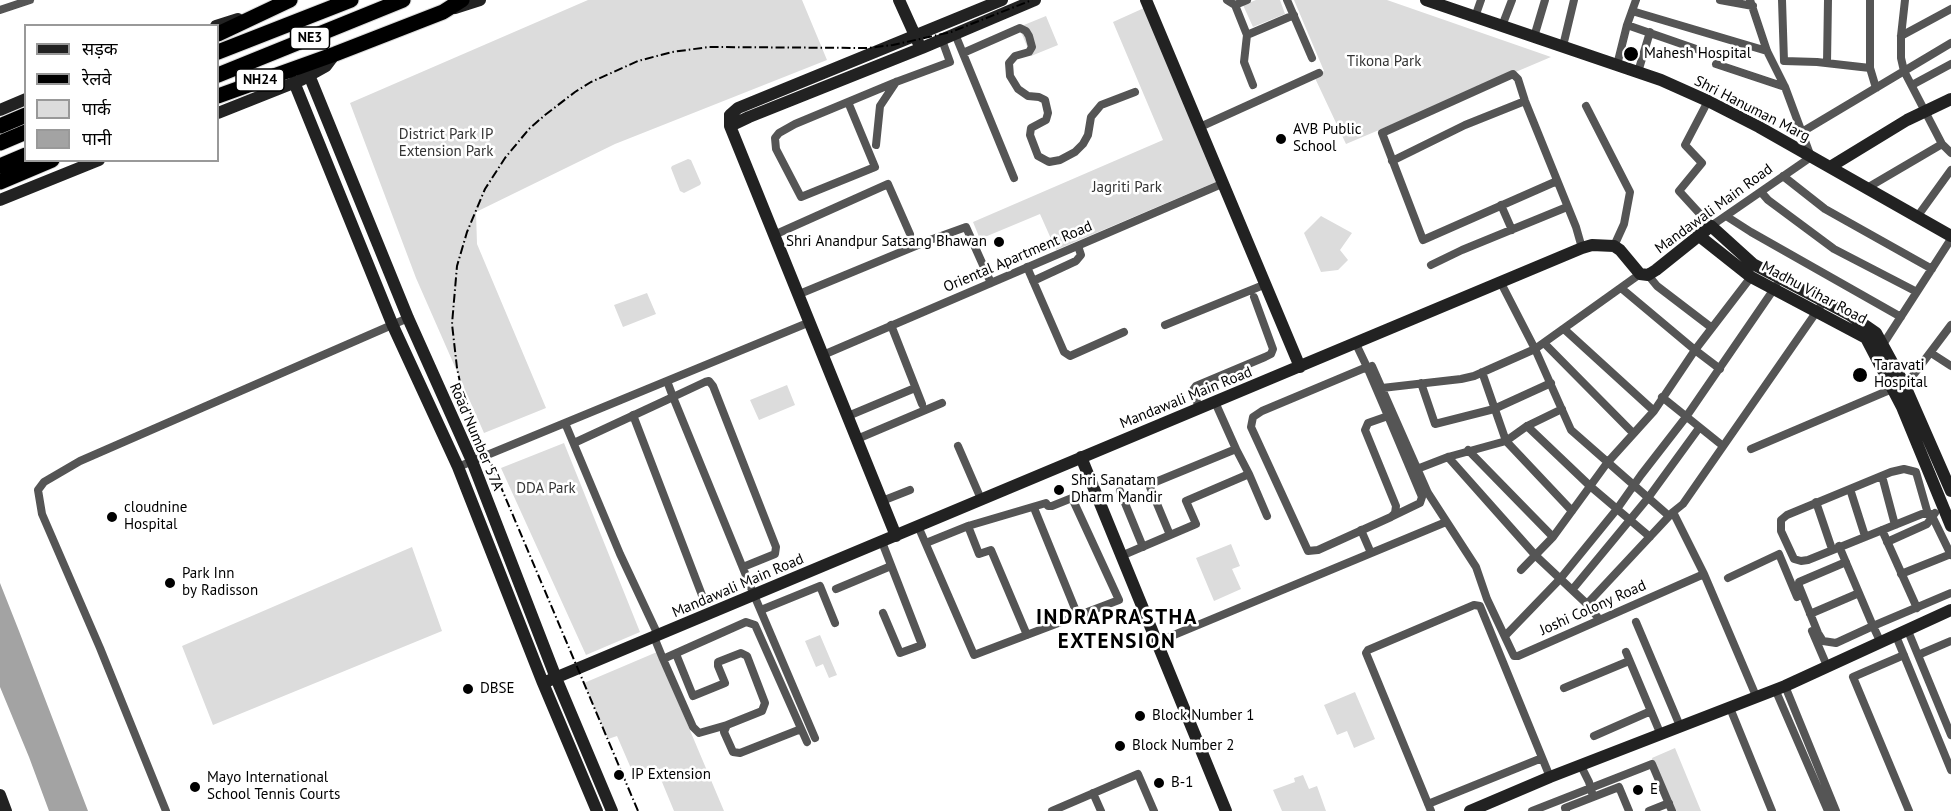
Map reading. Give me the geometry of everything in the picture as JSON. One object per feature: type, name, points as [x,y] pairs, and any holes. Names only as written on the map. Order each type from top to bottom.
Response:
[{"type":"highway","points":[[219,34],[290,0]]},
{"type":"highway","name":"NE3","points":[[219,52],[351,0]]},
{"type":"highway","name":"NE3","points":[[219,75],[403,0]]},
{"type":"highway","points":[[335,54],[443,12],[462,0]]},
{"type":"highway","name":"NH24","points":[[219,96],[335,54]]},
{"type":"highway","points":[[0,126],[24,117]]},
{"type":"highway","points":[[0,143],[24,133]]},
{"type":"highway","points":[[1,176],[24,157]]},
{"type":"highway","points":[[1,176],[46,162]]},
{"type":"street","points":[[0,10],[30,0]]},
{"type":"street","points":[[443,12],[480,0]]},
{"type":"street","points":[[899,0],[914,36],[922,48]]},
{"type":"street","points":[[896,536],[730,126],[730,115],[738,108],[1002,0]]},
{"type":"street","points":[[730,126],[1035,0]]},
{"type":"street","points":[[1146,0],[1300,367]]},
{"type":"street","points":[[1247,0],[1231,3],[1247,35],[1244,62],[1253,85]]},
{"type":"street","points":[[1287,0],[1312,58]]},
{"type":"street","name":"Shri Hanuman Marg","points":[[1426,0],[1617,64],[1708,101],[1830,167],[1951,238]]},
{"type":"street","points":[[1475,17],[1481,0]]},
{"type":"street","points":[[1502,26],[1512,0]]},
{"type":"street","points":[[1534,37],[1545,0]]},
{"type":"street","points":[[1563,46],[1574,0]]},
{"type":"street","points":[[1617,64],[1636,0]]},
{"type":"street","points":[[1720,0],[1751,3],[1767,51],[1785,87],[1811,157]]},
{"type":"street","points":[[1782,0],[1784,61]]},
{"type":"street","points":[[1827,63],[1828,0]]},
{"type":"street","points":[[1870,0],[1870,68],[1876,88]]},
{"type":"street","points":[[1905,0],[1900,36],[1904,71],[1942,144],[1951,153]]},
{"type":"street","points":[[1900,36],[1951,9]]},
{"type":"street","points":[[1632,11],[1767,51]]},
{"type":"street","points":[[219,25],[262,12]]},
{"type":"street","points":[[1247,35],[1294,15]]},
{"type":"street","points":[[1627,26],[1699,50]]},
{"type":"street","points":[[963,53],[1020,28],[1026,31],[1032,47],[1029,52],[1015,56],[1009,63],[1011,76],[1018,89],[1028,96],[1045,100],[1048,113],[1046,120],[1031,128],[1030,135],[1038,156],[1049,162],[1060,160],[1075,152],[1083,144],[1088,135],[1091,117],[1101,105],[1135,92]]},
{"type":"street","points":[[1638,72],[1650,32]]},
{"type":"street","points":[[955,34],[1014,178]]},
{"type":"street","points":[[848,102],[875,167],[801,197],[776,149],[775,138],[779,133],[795,124],[896,82],[950,62],[942,39]]},
{"type":"street","points":[[1802,132],[1951,43]]},
{"type":"street","points":[[219,113],[309,75],[326,66],[335,54]]},
{"type":"street","points":[[1774,64],[1784,61],[1870,68]]},
{"type":"street","points":[[1716,64],[1785,87]]},
{"type":"street","points":[[1912,85],[1951,64]]},
{"type":"street","points":[[1200,127],[1319,73]]},
{"type":"street","points":[[1557,181],[1423,240],[1382,133],[1513,74],[1518,79],[1576,227],[1582,248]]},
{"type":"street","name":"Road Number 57A","points":[[309,75],[408,318],[472,461],[556,678],[612,811]]},
{"type":"street","name":"Road Number 57A","points":[[294,82],[393,326],[458,467],[543,684],[597,811]]},
{"type":"street","points":[[876,145],[880,106],[896,82]]},
{"type":"street","points":[[1830,167],[1951,99]]},
{"type":"street","points":[[0,110],[24,100]]},
{"type":"street","points":[[1392,161],[1465,125],[1525,101]]},
{"type":"street","points":[[1708,101],[1685,145],[1702,163],[1679,191],[1711,226]]},
{"type":"street","points":[[1586,106],[1630,192],[1624,224],[1614,246],[1657,286],[1712,328]]},
{"type":"street","points":[[1867,188],[1942,144]]},
{"type":"street","name":"Mandawali Main Road","points":[[1644,274],[1656,270],[1698,235],[1811,157]]},
{"type":"street","points":[[0,200],[94,162]]},
{"type":"street","points":[[1917,217],[1951,170]]},
{"type":"street","points":[[1783,176],[1825,209],[1932,269]]},
{"type":"street","name":"Oriental Apartment Road","points":[[823,355],[1224,183]]},
{"type":"street","points":[[774,235],[888,184],[910,234]]},
{"type":"street","points":[[1761,192],[1768,200],[1834,249],[1917,292]]},
{"type":"street","points":[[1501,205],[1512,230]]},
{"type":"street","points":[[1431,265],[1567,207]]},
{"type":"street","points":[[1726,216],[1901,317]]},
{"type":"street","name":"Madhu Vihar Road","points":[[1711,226],[1776,283],[1820,306],[1850,315],[1882,346],[1899,388],[1934,513],[1951,526]]},
{"type":"street","points":[[797,295],[966,227],[991,283]]},
{"type":"street","name":"Madhu Vihar Road","points":[[1698,235],[1751,277],[1776,283]]},
{"type":"street","points":[[1882,346],[1951,238]]},
{"type":"street","name":"Mandawali Main Road","points":[[543,684],[1582,248],[1593,245],[1614,246]]},
{"type":"street","points":[[1033,281],[1076,261],[1081,255],[1078,246]]},
{"type":"street","points":[[1028,267],[1064,352],[1070,356],[1124,333]]},
{"type":"street","points":[[1382,388],[1461,379],[1535,350],[1644,274]]},
{"type":"street","points":[[1521,570],[1553,537],[1607,463],[1654,411],[1695,351],[1751,277]]},
{"type":"street","points":[[1501,283],[1551,383],[1571,430],[1648,498],[1671,514],[1704,574],[1756,696]]},
{"type":"street","points":[[1358,343],[1382,388],[1428,493],[1476,567],[1487,599],[1505,636],[1560,579],[1617,509],[1720,369],[1776,283]]},
{"type":"street","points":[[1165,325],[1266,284]]},
{"type":"street","points":[[1621,288],[1695,351],[1720,369]]},
{"type":"street","points":[[1199,408],[1193,390],[1196,386],[1265,357],[1273,350],[1254,297]]},
{"type":"street","points":[[1587,604],[1683,504],[1820,306]]},
{"type":"street","points":[[166,811],[100,648],[42,514],[38,490],[44,482],[80,461],[408,318]]},
{"type":"street","points":[[458,467],[810,322]]},
{"type":"street","points":[[891,325],[922,404]]},
{"type":"street","points":[[1564,329],[1654,411]]},
{"type":"street","points":[[1751,449],[1899,388],[1950,329]]},
{"type":"street","name":"Madhu Vihar Road","points":[[1871,335],[1951,491]]},
{"type":"street","points":[[1358,343],[1422,497],[1420,503],[1391,517],[1318,550],[1308,551],[1251,427],[1253,417],[1262,411],[1367,367]]},
{"type":"street","points":[[1544,343],[1633,433]]},
{"type":"street","points":[[1931,353],[1951,366]]},
{"type":"street","points":[[1482,372],[1506,441],[1572,511]]},
{"type":"street","points":[[663,659],[747,622],[755,625],[801,729],[811,740],[761,610],[666,381]]},
{"type":"street","points":[[574,444],[709,381],[713,386],[776,547],[775,554],[743,567]]},
{"type":"street","points":[[1421,382],[1435,424],[1494,409],[1551,383]]},
{"type":"street","points":[[848,416],[915,388]]},
{"type":"street","points":[[1662,397],[1723,446]]},
{"type":"street","points":[[1215,402],[1267,516]]},
{"type":"street","points":[[857,439],[942,403]]},
{"type":"street","points":[[1417,469],[1448,456],[1506,441],[1527,426],[1562,409]]},
{"type":"street","points":[[633,415],[705,603]]},
{"type":"street","points":[[1388,416],[1368,423],[1365,430],[1396,506],[1395,513],[1391,517]]},
{"type":"street","points":[[565,423],[693,727],[699,733],[762,711],[765,703],[747,656],[741,653],[718,662],[725,683],[693,696],[676,654]]},
{"type":"street","points":[[1527,426],[1590,486],[1650,537]]},
{"type":"street","points":[[1572,590],[1648,498],[1700,428]]},
{"type":"street","points":[[958,446],[981,499]]},
{"type":"street","points":[[1170,535],[1150,488],[1153,483],[1236,449]]},
{"type":"street","points":[[1468,450],[1553,537]]},
{"type":"street","points":[[1448,456],[1536,555],[1587,604],[1599,619]]},
{"type":"street","points":[[1081,458],[1226,811]]},
{"type":"street","points":[[1901,574],[1951,554],[1934,513],[1916,472],[1904,469],[1882,476],[1816,502],[1781,520],[1781,531],[1794,559],[1808,560],[1922,514],[1934,513]]},
{"type":"street","points":[[1121,556],[1196,524],[1186,501],[1249,474]]},
{"type":"street","points":[[1882,476],[1895,525]]},
{"type":"street","points":[[1850,489],[1865,536]]},
{"type":"street","points":[[882,501],[910,490]]},
{"type":"street","points":[[1120,491],[1143,547]]},
{"type":"street","points":[[918,526],[975,655],[1119,600],[1075,500],[1072,498],[1052,506],[1046,503],[968,526],[926,543]]},
{"type":"street","points":[[1816,502],[1836,548],[1846,562],[1881,643]]},
{"type":"street","points":[[1034,508],[1078,616]]},
{"type":"street","points":[[1887,542],[1927,524],[1934,513]]},
{"type":"street","points":[[1156,642],[1446,522]]},
{"type":"street","points":[[968,526],[979,554],[991,550],[1027,635]]},
{"type":"street","points":[[1360,530],[1371,553]]},
{"type":"street","points":[[1882,530],[1917,608]]},
{"type":"street","points":[[882,542],[922,645],[900,653],[883,613]]},
{"type":"street","points":[[1728,578],[1779,554],[1827,666]]},
{"type":"street","points":[[1846,562],[1799,582],[1818,633],[1823,641],[1829,643],[1836,643],[1951,593]]},
{"type":"street","points":[[836,589],[891,566]]},
{"type":"street","name":"Joshi Colony Road","points":[[1505,636],[1512,654],[1518,656],[1704,574]]},
{"type":"street","points":[[761,610],[820,586],[835,623]]},
{"type":"street","points":[[1810,614],[1859,593]]},
{"type":"street","points":[[1542,758],[1430,808],[1366,653],[1368,650],[1474,605],[1480,606],[1550,777]]},
{"type":"street","points":[[1475,810],[1550,777],[1780,688],[1951,610]]},
{"type":"street","points":[[1636,622],[1680,726]]},
{"type":"street","points":[[1908,631],[1951,735]]},
{"type":"street","points":[[1896,636],[1951,770]]},
{"type":"street","points":[[1918,656],[1951,641]]},
{"type":"street","points":[[1626,652],[1661,735]]},
{"type":"street","points":[[1904,655],[1853,677],[1909,811]]},
{"type":"street","points":[[1564,688],[1629,661]]},
{"type":"street","points":[[1780,688],[1828,811]]},
{"type":"street","points":[[1780,688],[1836,811]]},
{"type":"street","points":[[1730,708],[1772,811]]},
{"type":"street","points":[[1594,736],[1651,711]]},
{"type":"street","points":[[727,725],[724,732],[732,752],[740,753],[801,729]]},
{"type":"street","points":[[1532,811],[1652,764],[1670,807],[1649,811]]},
{"type":"street","points":[[1581,766],[1594,797]]},
{"type":"street","points":[[1052,811],[1138,774],[1154,811]]},
{"type":"street","points":[[1566,811],[1564,808],[1619,787],[1629,811]]},
{"type":"street","points":[[1093,793],[1101,811]]},
{"type":"street","points":[[0,795],[6,811]]},
{"type":"green space","name":"District Park IP Extension Park","points":[[588,0],[802,0],[827,60],[615,144],[476,212],[477,244],[546,408],[484,433],[416,278],[350,103]]},
{"type":"green space","points":[[1256,0],[1280,0],[1285,14],[1253,27],[1243,5]]},
{"type":"green space","name":"Tikona Park","points":[[1294,0],[1387,0],[1551,57],[1346,144],[1314,76],[1324,71]]},
{"type":"green space","name":"Jagriti Park","points":[[1144,8],[1218,181],[1056,250],[1040,214],[980,239],[973,222],[1163,140],[1113,22]]},
{"type":"green space","points":[[1046,16],[1058,45],[1031,56],[1019,27]]},
{"type":"green space","points":[[688,159],[691,160],[701,183],[684,193],[680,191],[671,168]]},
{"type":"green space","points":[[1321,216],[1352,233],[1340,250],[1348,260],[1338,270],[1321,272],[1304,233]]},
{"type":"green space","points":[[647,293],[656,314],[623,327],[614,305]]},
{"type":"green space","points":[[787,385],[795,405],[759,420],[750,400]]},
{"type":"green space","name":"DDA Park","points":[[564,443],[640,632],[586,655],[501,468]]},
{"type":"green space","points":[[1231,544],[1240,566],[1232,569],[1241,589],[1214,601],[1196,558]]},
{"type":"green space","points":[[412,547],[442,631],[213,725],[182,646]]},
{"type":"green space","points":[[820,635],[837,675],[829,678],[823,664],[816,667],[805,641]]},
{"type":"green space","points":[[657,652],[724,811],[674,811],[655,765],[633,773],[617,736],[608,739],[584,683]]},
{"type":"green space","points":[[1355,692],[1375,739],[1354,748],[1347,731],[1337,735],[1324,705]]},
{"type":"green space","points":[[1675,748],[1701,811],[1675,811],[1652,758]]},
{"type":"green space","points":[[1303,775],[1309,789],[1317,786],[1326,811],[1282,811],[1273,790],[1295,782],[1294,778]]},
{"type":"water","points":[[0,583],[88,811],[49,811],[0,687]]},
{"type":"railway","points":[[638,811],[476,428],[461,387],[452,324],[457,266],[467,232],[485,189],[505,158],[529,129],[545,115],[591,82],[638,61],[672,52],[709,47],[867,48],[893,45],[951,32],[1032,0]]},
{"type":"place","name":"Mahesh Hospital","points":[[1631,54]]},
{"type":"place","name":"AVB Public School","points":[[1281,139]]},
{"type":"place","name":"Shri Anandpur Satsang Bhawan","points":[[999,242]]},
{"type":"place","name":"Taravati Hospital","points":[[1860,375]]},
{"type":"place","name":"Shri Sanatam Dharm Mandir","points":[[1059,490]]},
{"type":"place","name":"cloudnine Hospital","points":[[112,517]]},
{"type":"place","name":"Park Inn by Radisson","points":[[170,583]]},
{"type":"place","name":"DBSE","points":[[468,689]]},
{"type":"place","name":"Block Number 1","points":[[1140,716]]},
{"type":"place","name":"Block Number 2","points":[[1120,746]]},
{"type":"place","name":"IP Extension","points":[[619,775]]},
{"type":"place","name":"B-1","points":[[1159,783]]},
{"type":"place","name":"Mayo International School Tennis Courts","points":[[195,787]]},
{"type":"place","name":"E","points":[[1638,790]]},
{"type":"district","name":"INDRAPRASTHA EXTENSION","points":[[1117,630]]}]
